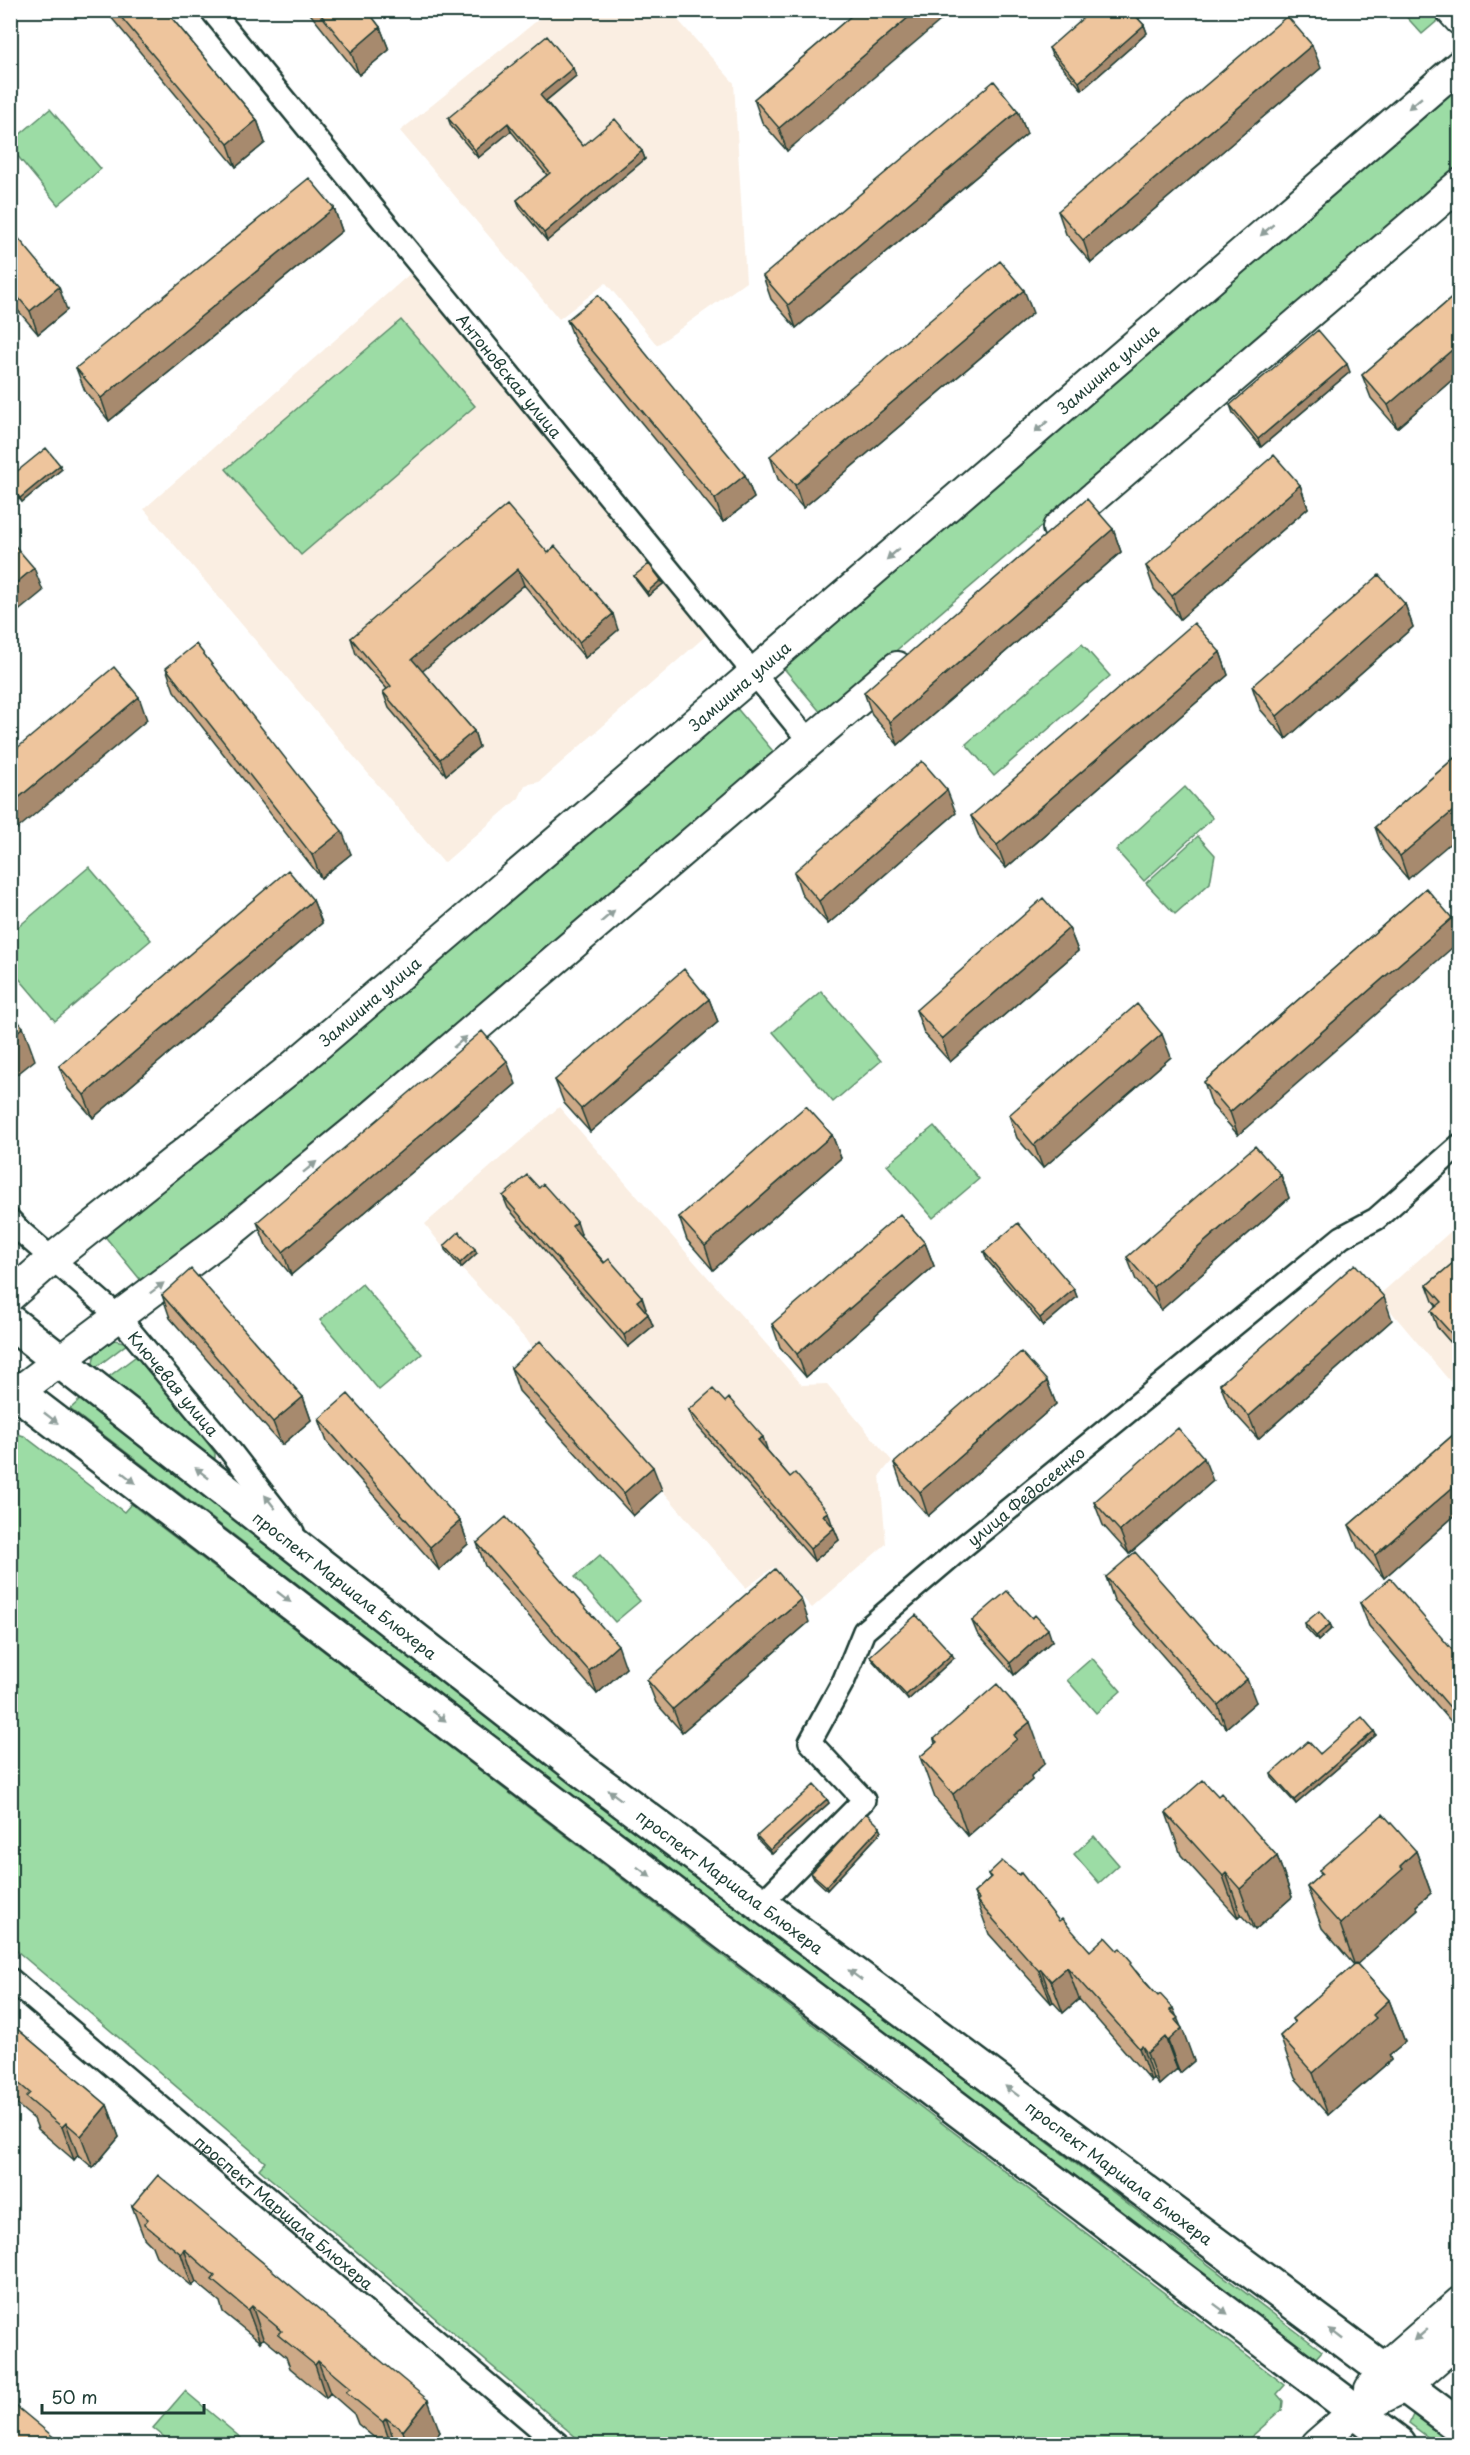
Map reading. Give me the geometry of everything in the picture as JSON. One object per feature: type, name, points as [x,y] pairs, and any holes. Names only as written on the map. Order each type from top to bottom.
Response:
[{"type":"main road","name":"проспект Маршала Блюхера","points":[[10,1322],[578,1767],[1460,2427]]},
{"type":"main road","points":[[13,1393],[1399,2445]]},
{"type":"street","name":"Антоновская улица","points":[[211,10],[810,742]]},
{"type":"street","points":[[1451,10],[1460,20]]},
{"type":"street","name":"Замшина улица","points":[[10,1296],[52,1258],[291,1068],[753,674],[1460,65]]},
{"type":"street","points":[[1040,544],[1460,184]]},
{"type":"street","points":[[13,1393],[60,1361],[232,1231],[370,1118],[916,650]]},
{"type":"street","name":"улица Федосеенко","points":[[761,1904],[864,1800],[810,1742],[844,1680],[864,1632],[1022,1498],[1342,1237],[1376,1219],[1460,1145]]},
{"type":"street","name":"Ключевая улица","points":[[10,1220],[118,1316],[228,1448],[319,1565]]},
{"type":"street","name":"проспект Маршала Блюхера","points":[[10,1979],[558,2445]]},
{"type":"street","points":[[1317,2445],[1394,2378],[1460,2302]]},
{"type":"street","points":[[1394,2378],[1460,2339]]},
{"type":"shaded area","points":[[549,11],[670,11],[734,83],[746,282],[657,345],[606,283],[559,319],[400,131]]},
{"type":"shaded area","points":[[413,271],[650,561],[650,568],[636,580],[648,595],[663,584],[671,586],[709,633],[539,782],[525,785],[519,798],[444,863],[144,509]]},
{"type":"shaded area","points":[[559,1107],[802,1385],[827,1384],[892,1461],[880,1475],[886,1544],[812,1608],[774,1567],[746,1588],[662,1490],[461,1268],[476,1254],[445,1250],[425,1224]]},
{"type":"shaded area","points":[[1459,1224],[1459,1392],[1378,1296]]},
{"type":"green space","points":[[1401,11],[1437,11],[1442,17],[1422,34]]},
{"type":"green space","points":[[1455,89],[1459,95],[1459,169],[822,714],[782,666]]},
{"type":"green space","points":[[50,109],[101,169],[58,205],[11,148],[11,142]]},
{"type":"green space","points":[[401,320],[475,406],[301,555],[226,469]]},
{"type":"green space","points":[[1082,644],[1110,676],[994,776],[966,744]]},
{"type":"green space","points":[[735,706],[777,756],[351,1118],[143,1283],[103,1234]]},
{"type":"green space","points":[[1185,787],[1213,818],[1144,881],[1116,850]]},
{"type":"green space","points":[[1198,836],[1215,855],[1210,883],[1175,914],[1146,883]]},
{"type":"green space","points":[[89,867],[151,940],[55,1021],[11,969],[11,933]]},
{"type":"green space","points":[[821,991],[881,1061],[833,1102],[773,1032]]},
{"type":"green space","points":[[934,1126],[979,1179],[933,1218],[887,1165]]},
{"type":"green space","points":[[362,1284],[422,1354],[379,1390],[320,1320]]},
{"type":"green space","points":[[115,1340],[128,1343],[95,1368],[93,1363],[97,1351],[103,1345]]},
{"type":"green space","points":[[139,1354],[215,1453],[215,1458],[210,1458],[107,1378]]},
{"type":"green space","points":[[80,1400],[558,1770],[1322,2351],[1315,2359],[551,1779],[70,1409]]},
{"type":"green space","points":[[11,1432],[24,1436],[124,1512],[131,1504],[1285,2385],[1277,2394],[1283,2401],[1282,2410],[1243,2444],[584,2444],[259,2169],[265,2162],[11,1946]]},
{"type":"green space","points":[[600,1555],[640,1601],[615,1622],[575,1577]]},
{"type":"green space","points":[[1092,1658],[1121,1691],[1096,1713],[1067,1680]]},
{"type":"green space","points":[[1094,1836],[1119,1865],[1099,1883],[1074,1854]]},
{"type":"green space","points":[[185,2391],[248,2444],[173,2444],[153,2428]]},
{"type":"green space","points":[[1413,2415],[1420,2415],[1459,2444],[1437,2444],[1409,2423]]},
{"type":"building","points":[[115,10],[165,10],[257,120],[228,144]]},
{"type":"building","points":[[317,10],[367,10],[380,27],[351,52]]},
{"type":"building","points":[[858,10],[917,10],[779,128],[754,99]]},
{"type":"building","points":[[1092,10],[1136,10],[1133,13],[1144,25],[1079,82],[1049,48]]},
{"type":"building","points":[[1287,16],[1312,45],[1083,240],[1058,211]]},
{"type":"building","points":[[547,36],[573,68],[540,95],[583,146],[615,119],[642,151],[544,233],[517,200],[550,173],[508,123],[475,150],[448,118]]},
{"type":"building","points":[[994,81],[1018,111],[788,305],[763,276]]},
{"type":"building","points":[[309,178],[334,208],[101,398],[76,368]]},
{"type":"building","points":[[10,228],[59,287],[30,311],[10,288]]},
{"type":"building","points":[[1000,261],[1024,290],[795,485],[770,456]]},
{"type":"building","points":[[1460,291],[1460,343],[1388,405],[1362,375]]},
{"type":"building","points":[[598,295],[745,475],[715,499],[567,320]]},
{"type":"building","points":[[1318,330],[1347,364],[1258,439],[1230,405]]},
{"type":"building","points":[[46,448],[60,465],[20,498],[10,487],[10,477]]},
{"type":"building","points":[[1274,455],[1300,485],[1172,596],[1146,566]]},
{"type":"building","points":[[1087,499],[1113,529],[890,722],[864,692]]},
{"type":"building","points":[[507,505],[548,553],[555,546],[613,614],[579,642],[518,569],[412,659],[474,731],[440,759],[383,692],[391,686],[351,638]]},
{"type":"building","points":[[10,540],[34,568],[10,588]]},
{"type":"building","points":[[649,564],[661,580],[647,592],[634,576]]},
{"type":"building","points":[[1379,575],[1405,604],[1277,716],[1252,686]]},
{"type":"building","points":[[1194,623],[1220,652],[997,845],[971,816]]},
{"type":"building","points":[[196,644],[342,831],[312,855],[166,668]]},
{"type":"building","points":[[114,667],[139,697],[10,805],[10,754]]},
{"type":"building","points":[[1460,753],[1460,805],[1400,856],[1375,827]]},
{"type":"building","points":[[922,761],[947,790],[819,901],[794,872]]},
{"type":"building","points":[[288,870],[313,900],[84,1095],[59,1066]]},
{"type":"building","points":[[1426,888],[1452,918],[1230,1112],[1204,1082]]},
{"type":"building","points":[[1043,898],[1069,928],[942,1039],[916,1010]]},
{"type":"building","points":[[684,969],[709,999],[581,1109],[555,1080]]},
{"type":"building","points":[[1137,1004],[1162,1034],[1034,1145],[1009,1115]]},
{"type":"building","points":[[10,1012],[23,1027],[10,1038]]},
{"type":"building","points":[[482,1031],[507,1061],[283,1252],[257,1222]]},
{"type":"building","points":[[806,1106],[832,1135],[705,1246],[679,1217]]},
{"type":"building","points":[[1255,1146],[1281,1175],[1153,1287],[1127,1257]]},
{"type":"building","points":[[527,1175],[539,1188],[543,1184],[577,1222],[572,1226],[604,1263],[609,1259],[642,1297],[637,1301],[648,1314],[624,1335],[503,1196]]},
{"type":"building","points":[[900,1214],[925,1243],[797,1354],[772,1324]]},
{"type":"building","points":[[1018,1223],[1074,1289],[1040,1318],[984,1252]]},
{"type":"building","points":[[459,1232],[475,1249],[460,1263],[444,1246]]},
{"type":"building","points":[[1460,1257],[1460,1343],[1431,1311],[1442,1302],[1427,1285]]},
{"type":"building","points":[[1355,1264],[1384,1297],[1249,1416],[1220,1384]]},
{"type":"building","points":[[191,1269],[303,1397],[273,1422],[162,1295]]},
{"type":"building","points":[[540,1341],[653,1467],[624,1493],[511,1368]]},
{"type":"building","points":[[1021,1352],[1047,1381],[920,1492],[894,1463]]},
{"type":"building","points":[[713,1389],[725,1402],[729,1398],[763,1437],[758,1440],[790,1477],[795,1473],[828,1512],[823,1515],[834,1528],[810,1549],[689,1410]]},
{"type":"building","points":[[348,1394],[460,1521],[430,1547],[319,1419]]},
{"type":"building","points":[[1178,1428],[1204,1458],[1120,1531],[1094,1502]]},
{"type":"building","points":[[1460,1429],[1460,1481],[1375,1555],[1349,1525]]},
{"type":"building","points":[[506,1517],[618,1645],[589,1671],[477,1543]]},
{"type":"building","points":[[1135,1552],[1247,1679],[1218,1705],[1106,1577]]},
{"type":"building","points":[[775,1569],[801,1599],[673,1709],[647,1680]]},
{"type":"building","points":[[1390,1578],[1460,1659],[1460,1719],[1360,1603]]},
{"type":"building","points":[[1007,1591],[1032,1618],[1035,1615],[1048,1629],[1010,1663],[972,1621]]},
{"type":"building","points":[[1319,1611],[1330,1624],[1316,1636],[1305,1623]]},
{"type":"building","points":[[916,1615],[952,1654],[906,1695],[870,1656]]},
{"type":"building","points":[[997,1684],[1030,1722],[1014,1735],[1017,1739],[953,1794],[920,1757],[937,1742],[934,1739]]},
{"type":"building","points":[[1362,1717],[1374,1731],[1294,1800],[1271,1774],[1308,1741],[1320,1754]]},
{"type":"building","points":[[1203,1780],[1218,1796],[1221,1793],[1277,1856],[1240,1889],[1226,1873],[1223,1876],[1166,1813]]},
{"type":"building","points":[[814,1785],[827,1799],[770,1850],[757,1836]]},
{"type":"building","points":[[866,1813],[880,1827],[826,1886],[811,1873]]},
{"type":"building","points":[[1383,1814],[1416,1851],[1400,1866],[1403,1869],[1340,1924],[1307,1887],[1322,1873],[1319,1870]]},
{"type":"building","points":[[1002,1861],[1019,1875],[1021,1873],[1059,1921],[1062,1919],[1090,1951],[1105,1937],[1117,1950],[1120,1948],[1132,1962],[1130,1964],[1141,1978],[1173,2008],[1170,2010],[1178,2018],[1175,2020],[1182,2028],[1168,2041],[1165,2037],[1147,2053],[1142,2046],[1139,2048],[1067,1967],[1051,1981],[1041,1969],[1039,1971],[977,1901],[979,1899],[974,1893],[991,1877],[988,1874]]},
{"type":"building","points":[[1356,1963],[1389,2000],[1373,2015],[1376,2018],[1313,2073],[1280,2036],[1295,2022],[1292,2019]]},
{"type":"building","points":[[10,2023],[107,2105],[81,2136],[66,2123],[62,2127],[26,2097],[30,2093],[10,2076]]},
{"type":"building","points":[[158,2175],[428,2400],[403,2431],[386,2418],[383,2422],[346,2392],[350,2388],[318,2361],[315,2365],[278,2335],[282,2331],[252,2306],[248,2310],[212,2280],[215,2276],[184,2249],[181,2254],[144,2224],[148,2219],[132,2206]]},
{"type":"building","points":[[10,2401],[63,2445],[12,2445],[10,2443]]}]
